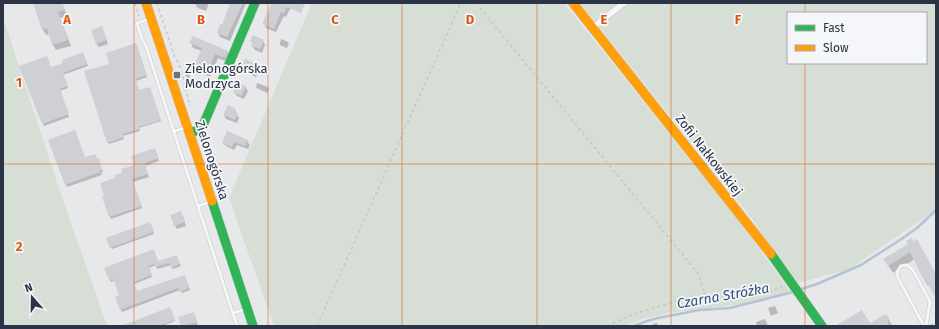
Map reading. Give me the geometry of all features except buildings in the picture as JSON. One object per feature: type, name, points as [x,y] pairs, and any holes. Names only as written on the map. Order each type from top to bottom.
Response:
[{"type":"street","name":"Zielonogórska","points":[[146,3],[253,326]]},
{"type":"street","points":[[189,130],[196,131],[204,123],[255,3]]},
{"type":"street","name":"Zofii Nałkowskiej","points":[[573,3],[779,265],[822,326]]},
{"type":"street","points":[[592,28],[624,3]]},
{"type":"lane","points":[[152,19],[137,23],[146,46],[237,326]]},
{"type":"lane","points":[[174,131],[189,130]]},
{"type":"lane","points":[[198,206],[212,202]]},
{"type":"lane","points":[[907,265],[913,270],[930,302],[925,326],[898,278],[897,272],[901,266],[907,265]]},
{"type":"lane","points":[[233,313],[247,308]]},
{"type":"path","points":[[317,326],[462,3]]},
{"type":"path","points":[[476,3],[697,272],[705,294]]},
{"type":"path","points":[[608,326],[631,316],[683,299],[705,294],[720,297],[737,293],[770,292],[795,288]]},
{"type":"path","points":[[931,326],[936,320]]},
{"type":"shaded area","points":[[312,3],[564,3],[735,216],[790,291],[758,302],[669,313],[642,319],[625,326],[274,326],[229,198]]},
{"type":"shaded area","points":[[580,3],[936,3],[936,209],[850,269],[798,283],[740,203]]},
{"type":"shaded area","points":[[3,17],[56,180],[107,326],[3,326]]},
{"type":"waterway","name":"Czarna Stróżka","points":[[634,326],[658,318],[700,310],[730,308],[789,293],[817,284],[861,265],[917,228],[936,210]]},
{"type":"traffic: fast","points":[[190,133],[198,130],[204,123],[255,3]]},
{"type":"traffic: fast","points":[[212,201],[253,326]]},
{"type":"traffic: fast","points":[[771,254],[822,326]]},
{"type":"traffic: slow","points":[[146,3],[212,201]]},
{"type":"traffic: slow","points":[[573,3],[771,254]]},
{"type":"place","name":"Zielonogórska Modrzyca","points":[[177,75]]}]
